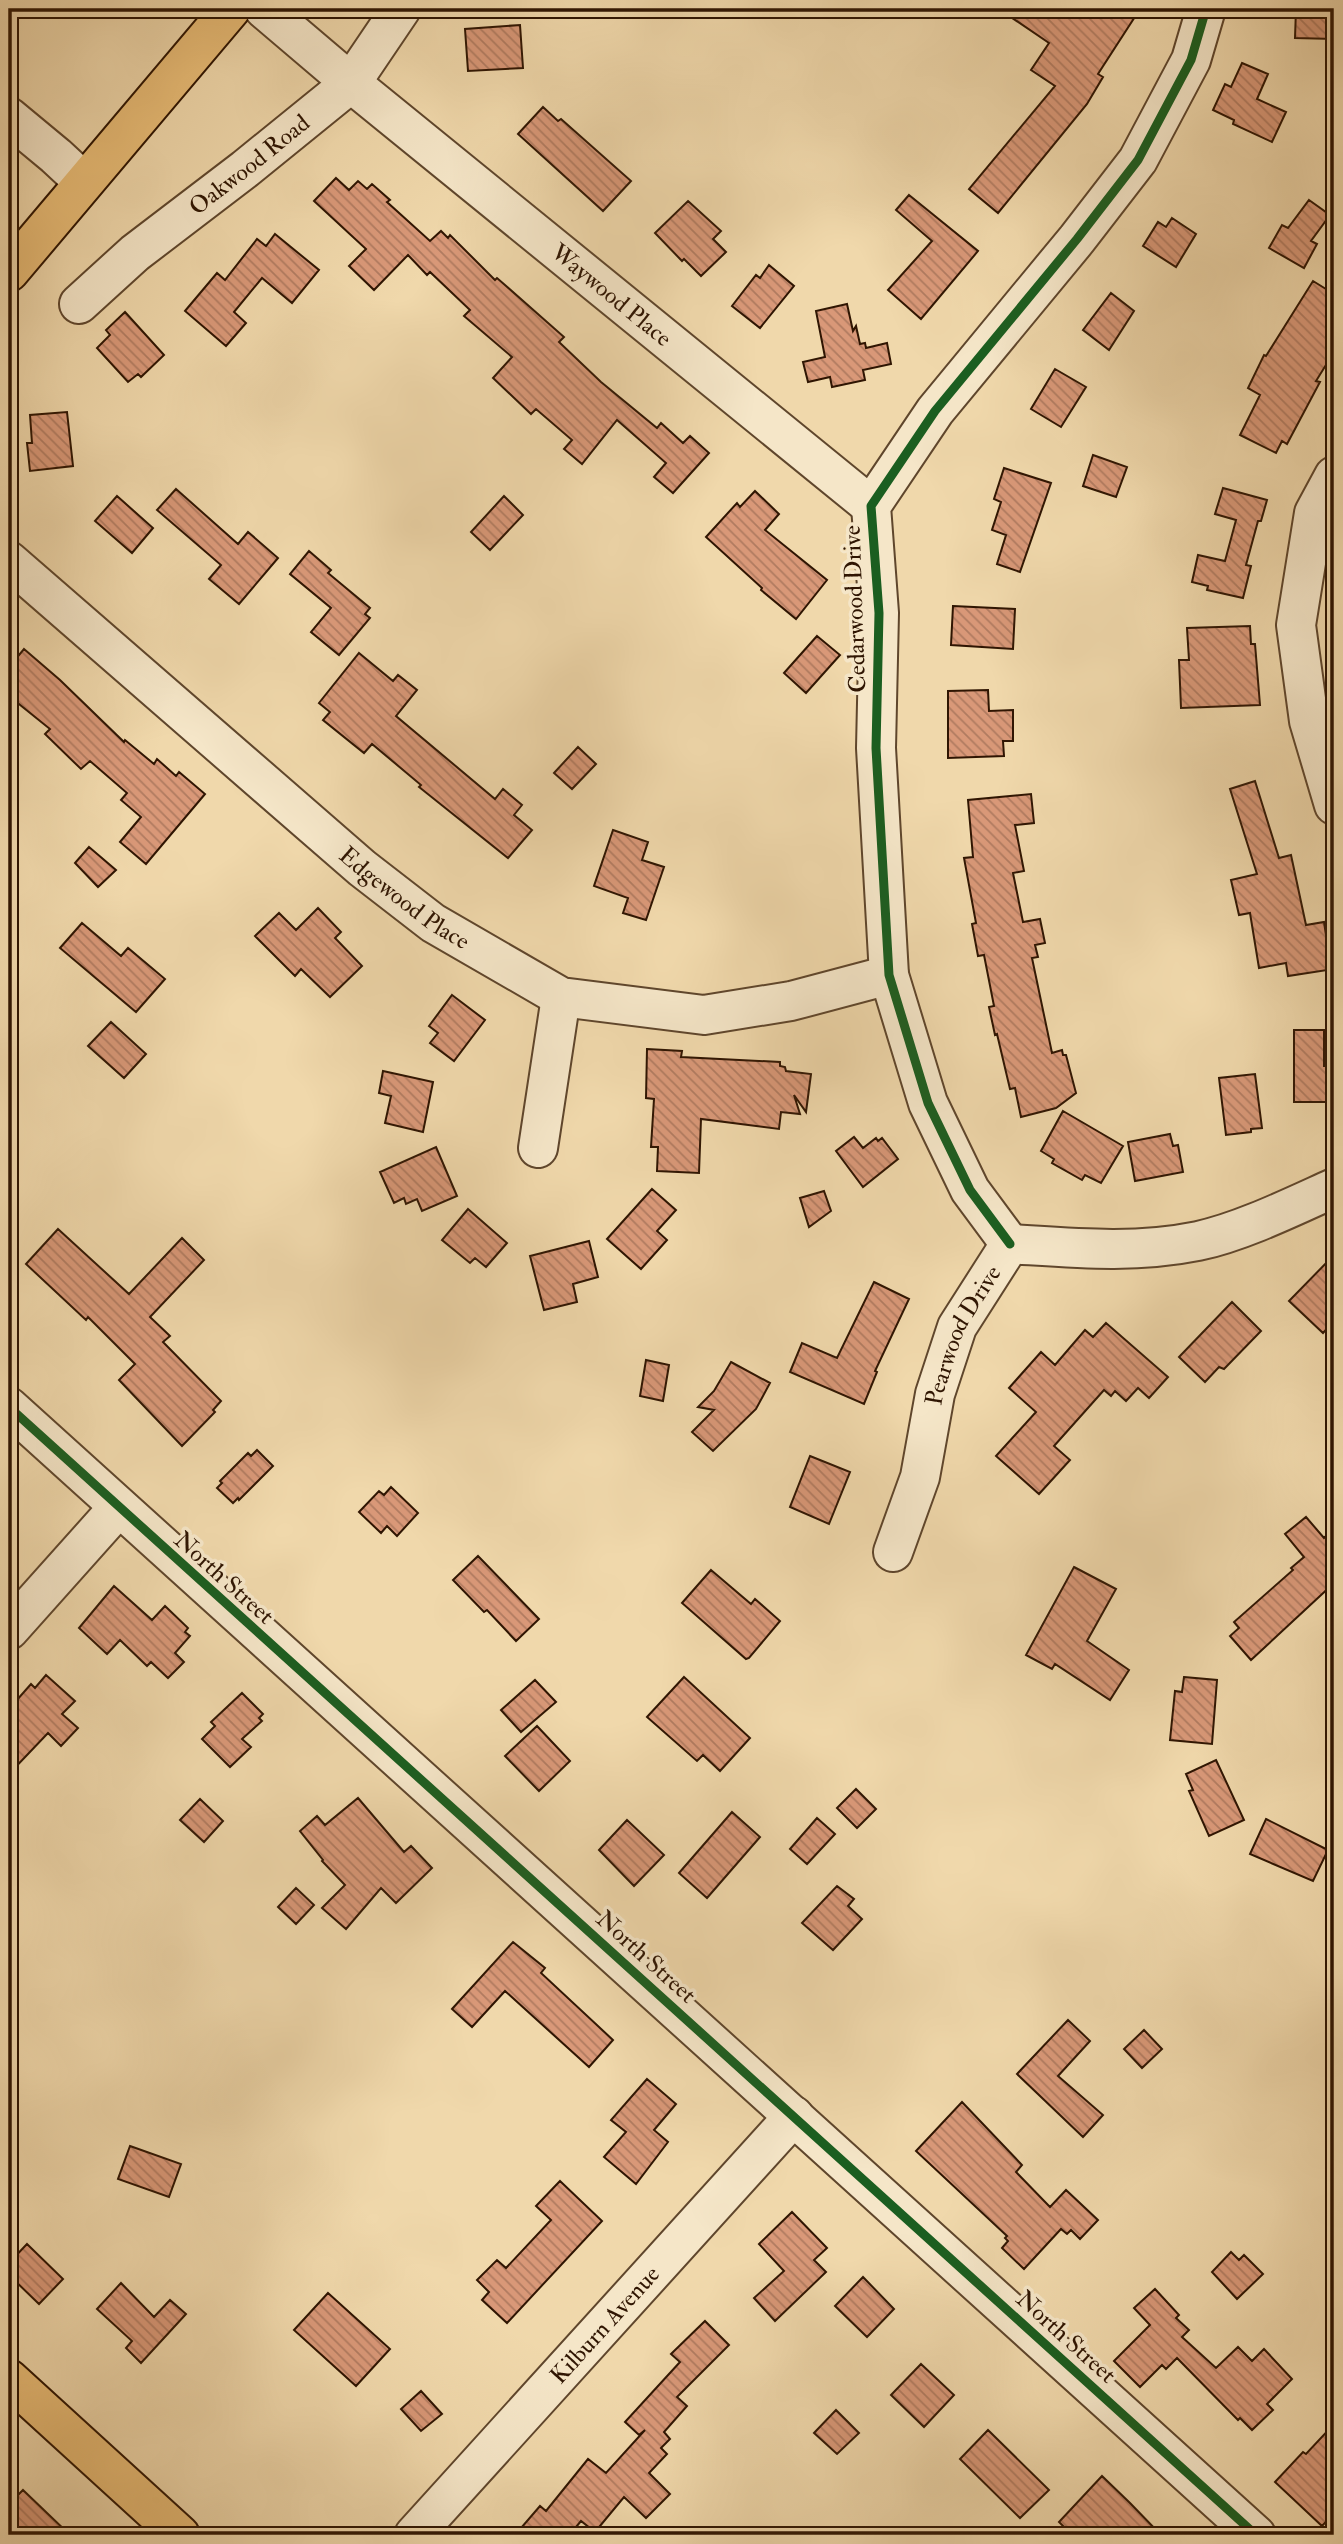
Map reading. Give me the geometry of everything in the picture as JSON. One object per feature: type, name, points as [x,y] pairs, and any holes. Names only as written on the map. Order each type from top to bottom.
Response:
[{"type":"main road","points":[[9,272],[231,9]]},
{"type":"main road","points":[[9,2379],[180,2535]]},
{"type":"street","name":"Waywood Place","points":[[264,9],[351,83],[871,506]]},
{"type":"street","name":"Oakwood Road","points":[[79,304],[135,253],[351,83],[401,9]]},
{"type":"street","name":"Cedarwood Drive","points":[[1010,1244],[970,1190],[928,1103],[889,975],[876,748],[879,613],[871,506],[935,411],[1138,160],[1191,60],[1206,9]]},
{"type":"street","points":[[9,117],[83,182]]},
{"type":"street","points":[[1334,476],[1314,513],[1296,625],[1309,720],[1334,805]]},
{"type":"street","name":"Edgewood Place","points":[[9,561],[362,868],[433,923],[561,997],[704,1015],[791,1001],[889,975]]},
{"type":"street","points":[[538,1148],[561,997]]},
{"type":"street","name":"Pearwood Drive","points":[[893,1552],[920,1477],[935,1394],[957,1327],[1010,1244],[1126,1251],[1200,1241],[1264,1219],[1334,1188]]},
{"type":"street","name":"North Street","points":[[9,1407],[1256,2535]]},
{"type":"street","points":[[9,1630],[118,1508]]},
{"type":"street","name":"Kilburn Avenue","points":[[414,2535],[794,2116]]},
{"type":"building","points":[[999,9],[1140,9],[1098,74],[1103,77],[1087,104],[998,213],[969,189],[1055,86],[1031,70],[1049,43]]},
{"type":"building","points":[[1296,9],[1334,9],[1334,39],[1295,38]]},
{"type":"building","points":[[520,25],[523,68],[468,71],[465,29]]},
{"type":"building","points":[[1242,63],[1268,74],[1257,99],[1286,112],[1272,142],[1233,124],[1234,120],[1213,110],[1225,84],[1231,87]]},
{"type":"building","points":[[543,107],[558,121],[561,119],[631,181],[603,211],[518,134]]},
{"type":"building","points":[[336,178],[349,190],[358,181],[367,189],[372,184],[390,200],[387,202],[430,241],[441,231],[448,238],[450,235],[495,280],[497,278],[564,337],[559,342],[601,382],[657,428],[661,423],[683,443],[690,436],[709,453],[673,493],[654,477],[666,463],[617,420],[582,464],[564,449],[572,440],[536,409],[531,414],[493,378],[512,357],[464,316],[470,310],[430,272],[427,275],[408,255],[374,290],[349,266],[366,249],[314,201]]},
{"type":"building","points":[[909,195],[978,251],[921,319],[888,290],[932,241],[896,210]]},
{"type":"building","points":[[1309,200],[1330,215],[1311,241],[1317,244],[1304,268],[1269,248],[1282,225],[1288,228]]},
{"type":"building","points":[[688,201],[721,231],[713,239],[726,252],[701,276],[655,233]]},
{"type":"building","points":[[1172,218],[1196,234],[1176,267],[1143,246],[1158,222],[1166,227]]},
{"type":"building","points":[[275,234],[319,270],[292,303],[262,278],[234,312],[246,323],[226,346],[185,311],[217,273],[225,280],[257,239],[266,246]]},
{"type":"building","points":[[769,265],[794,286],[760,328],[732,306],[756,275],[760,278]]},
{"type":"building","points":[[1313,281],[1334,294],[1334,352],[1316,381],[1320,382],[1287,444],[1282,441],[1276,453],[1240,435],[1260,395],[1248,388],[1264,355],[1266,356]]},
{"type":"building","points":[[1111,293],[1134,311],[1109,350],[1083,330]]},
{"type":"building","points":[[847,304],[853,331],[856,326],[860,344],[865,343],[866,348],[887,343],[891,364],[863,370],[865,380],[832,387],[830,377],[808,382],[803,362],[825,357],[816,311]]},
{"type":"building","points":[[125,312],[164,355],[141,377],[138,374],[128,382],[97,348],[110,335],[106,330]]},
{"type":"building","points":[[1055,369],[1086,387],[1061,427],[1031,409]]},
{"type":"building","points":[[67,412],[73,466],[30,471],[27,443],[32,443],[30,415]]},
{"type":"building","points":[[1093,455],[1127,467],[1116,497],[1083,486]]},
{"type":"building","points":[[1004,468],[1051,483],[1020,572],[997,564],[1006,535],[992,530],[1001,502],[994,499]]},
{"type":"building","points":[[1223,488],[1267,500],[1261,521],[1258,521],[1246,565],[1251,566],[1243,598],[1207,590],[1208,586],[1192,582],[1198,555],[1225,561],[1236,520],[1215,514]]},
{"type":"building","points":[[176,489],[238,544],[248,532],[278,558],[239,604],[209,579],[221,565],[157,510]]},
{"type":"building","points":[[755,491],[779,514],[765,530],[827,580],[796,619],[761,590],[762,588],[706,537],[737,503],[740,507]]},
{"type":"building","points":[[117,496],[153,528],[132,553],[95,521]]},
{"type":"building","points":[[504,496],[523,515],[490,550],[471,532]]},
{"type":"building","points":[[309,551],[331,570],[328,573],[370,608],[365,614],[370,618],[339,655],[311,632],[331,608],[290,574]]},
{"type":"building","points":[[953,606],[1015,609],[1013,649],[951,645]]},
{"type":"building","points":[[1250,626],[1251,644],[1255,644],[1260,705],[1181,708],[1179,660],[1189,660],[1187,628]]},
{"type":"building","points":[[817,636],[840,655],[806,693],[784,673]]},
{"type":"building","points":[[24,649],[124,742],[125,740],[154,764],[157,759],[176,776],[179,772],[205,794],[146,864],[120,842],[141,817],[121,800],[127,793],[90,761],[81,769],[45,734],[50,729],[9,696],[9,667]]},
{"type":"building","points":[[359,653],[393,681],[398,675],[417,690],[396,716],[495,799],[503,789],[522,805],[514,815],[532,830],[508,858],[419,787],[421,785],[372,744],[364,753],[323,720],[330,712],[319,703]]},
{"type":"building","points":[[988,690],[989,711],[1013,710],[1013,741],[1003,741],[1004,756],[948,758],[948,691]]},
{"type":"building","points":[[578,747],[596,764],[572,789],[554,773]]},
{"type":"building","points":[[1255,781],[1279,858],[1291,855],[1306,925],[1324,922],[1326,935],[1332,935],[1334,969],[1288,976],[1286,963],[1259,968],[1250,913],[1239,915],[1231,880],[1257,874],[1230,789]]},
{"type":"building","points":[[1031,794],[1034,823],[1015,825],[1024,871],[1013,873],[1023,922],[1040,919],[1045,943],[1035,945],[1038,957],[1032,958],[1052,1053],[1062,1050],[1063,1055],[1066,1055],[1076,1093],[1056,1108],[1021,1117],[1015,1088],[1010,1089],[997,1034],[995,1035],[989,1007],[994,1006],[984,955],[978,956],[972,924],[976,923],[964,858],[973,857],[968,800]]},
{"type":"building","points":[[613,830],[648,842],[642,860],[664,867],[646,920],[623,913],[628,898],[594,886]]},
{"type":"building","points":[[89,847],[116,870],[98,887],[75,863]]},
{"type":"building","points":[[318,908],[341,932],[335,938],[362,966],[330,997],[301,969],[295,976],[255,936],[279,913],[296,930]]},
{"type":"building","points":[[82,923],[121,956],[128,948],[165,979],[136,1012],[60,948]]},
{"type":"building","points":[[452,995],[485,1020],[454,1061],[430,1043],[438,1033],[429,1026]]},
{"type":"building","points":[[111,1022],[146,1054],[124,1078],[88,1046]]},
{"type":"building","points":[[1294,1030],[1324,1030],[1324,1066],[1334,1066],[1334,1102],[1294,1102]]},
{"type":"building","points":[[647,1049],[682,1051],[681,1057],[780,1062],[780,1066],[785,1067],[786,1071],[811,1074],[806,1112],[794,1095],[800,1114],[781,1112],[779,1129],[701,1119],[699,1173],[657,1171],[658,1147],[651,1147],[654,1099],[646,1098]]},
{"type":"building","points":[[383,1071],[433,1082],[423,1132],[385,1123],[391,1096],[379,1093]]},
{"type":"building","points":[[1255,1074],[1262,1128],[1226,1135],[1219,1078]]},
{"type":"building","points":[[1063,1111],[1123,1146],[1101,1183],[1085,1175],[1082,1180],[1052,1163],[1054,1159],[1041,1151]]},
{"type":"building","points":[[1170,1134],[1173,1146],[1178,1145],[1183,1172],[1135,1181],[1128,1142]]},
{"type":"building","points":[[854,1137],[863,1148],[876,1138],[878,1141],[882,1138],[898,1159],[863,1187],[836,1151]]},
{"type":"building","points":[[436,1147],[457,1196],[422,1211],[417,1199],[406,1204],[404,1198],[394,1203],[380,1172]]},
{"type":"building","points":[[652,1189],[676,1210],[657,1231],[667,1240],[641,1269],[607,1239]]},
{"type":"building","points":[[824,1191],[831,1211],[809,1227],[800,1198]]},
{"type":"building","points":[[468,1209],[507,1243],[486,1267],[475,1258],[470,1263],[442,1240]]},
{"type":"building","points":[[58,1229],[129,1294],[182,1238],[204,1260],[150,1317],[170,1336],[163,1342],[221,1401],[213,1410],[215,1412],[182,1446],[119,1380],[135,1364],[88,1317],[86,1320],[26,1264]]},
{"type":"building","points":[[589,1241],[598,1277],[573,1284],[577,1302],[544,1310],[530,1256]]},
{"type":"building","points":[[1334,1255],[1334,1321],[1323,1333],[1289,1301]]},
{"type":"building","points":[[874,1282],[909,1299],[875,1371],[877,1372],[864,1404],[790,1372],[802,1343],[837,1358]]},
{"type":"building","points":[[1232,1302],[1261,1331],[1224,1369],[1219,1367],[1205,1382],[1179,1357]]},
{"type":"building","points":[[1106,1323],[1168,1377],[1149,1398],[1138,1388],[1126,1401],[1115,1391],[1111,1396],[1104,1390],[1054,1446],[1070,1460],[1039,1494],[996,1456],[1036,1412],[1009,1388],[1041,1352],[1055,1365],[1085,1330],[1093,1337]]},
{"type":"building","points":[[646,1360],[669,1365],[663,1401],[640,1396]]},
{"type":"building","points":[[731,1362],[770,1383],[756,1409],[713,1451],[692,1432],[714,1410],[698,1407],[714,1391]]},
{"type":"building","points":[[257,1450],[273,1466],[233,1503],[217,1488],[222,1483],[220,1481],[248,1453],[251,1456]]},
{"type":"building","points":[[810,1456],[850,1472],[829,1524],[790,1507]]},
{"type":"building","points":[[391,1487],[418,1513],[397,1536],[387,1526],[381,1533],[359,1512],[379,1491],[384,1495]]},
{"type":"building","points":[[1306,1517],[1324,1538],[1334,1528],[1334,1583],[1251,1660],[1230,1636],[1239,1628],[1234,1622],[1304,1557],[1285,1534]]},
{"type":"building","points":[[478,1556],[539,1619],[516,1641],[453,1580]]},
{"type":"building","points":[[1074,1567],[1116,1589],[1087,1641],[1129,1670],[1110,1700],[1055,1664],[1052,1669],[1026,1655]]},
{"type":"building","points":[[711,1570],[751,1604],[755,1599],[780,1621],[749,1658],[746,1659],[682,1603]]},
{"type":"building","points":[[114,1586],[152,1620],[165,1606],[188,1628],[185,1632],[190,1636],[175,1653],[184,1662],[168,1678],[151,1662],[147,1666],[120,1640],[107,1654],[79,1628]]},
{"type":"building","points":[[46,1675],[75,1701],[62,1714],[78,1728],[61,1746],[48,1733],[9,1774],[9,1709],[31,1684],[35,1688]]},
{"type":"building","points":[[684,1677],[750,1738],[720,1771],[703,1755],[697,1761],[647,1717]]},
{"type":"building","points":[[1184,1677],[1217,1680],[1212,1744],[1170,1740],[1175,1691],[1182,1692]]},
{"type":"building","points":[[535,1680],[556,1702],[521,1732],[501,1710]]},
{"type":"building","points":[[242,1693],[263,1714],[259,1718],[262,1721],[242,1739],[251,1747],[230,1767],[202,1739],[215,1726],[211,1722]]},
{"type":"building","points":[[537,1726],[570,1761],[539,1791],[505,1756]]},
{"type":"building","points":[[1216,1760],[1244,1820],[1209,1836],[1189,1791],[1193,1790],[1186,1774]]},
{"type":"building","points":[[856,1789],[876,1809],[857,1828],[837,1808]]},
{"type":"building","points":[[358,1798],[404,1852],[411,1846],[432,1868],[396,1903],[381,1888],[346,1929],[322,1908],[345,1885],[322,1861],[300,1831],[317,1816],[325,1825]]},
{"type":"building","points":[[200,1799],[223,1821],[204,1842],[180,1820]]},
{"type":"building","points":[[732,1812],[760,1837],[707,1898],[679,1873]]},
{"type":"building","points":[[817,1818],[835,1834],[807,1864],[790,1849]]},
{"type":"building","points":[[1266,1819],[1328,1850],[1313,1881],[1250,1854]]},
{"type":"building","points":[[627,1820],[664,1855],[634,1886],[599,1850]]},
{"type":"building","points":[[837,1886],[854,1899],[848,1906],[862,1919],[833,1950],[802,1923]]},
{"type":"building","points":[[296,1888],[314,1905],[296,1924],[278,1907]]},
{"type":"building","points":[[513,1942],[545,1968],[541,1973],[613,2040],[589,2067],[505,1991],[472,2027],[452,2009]]},
{"type":"building","points":[[1068,2020],[1090,2041],[1058,2076],[1103,2115],[1083,2137],[1017,2074]]},
{"type":"building","points":[[1144,2030],[1162,2049],[1142,2068],[1124,2049]]},
{"type":"building","points":[[647,2079],[676,2104],[654,2130],[668,2142],[636,2184],[604,2157],[626,2132],[611,2120]]},
{"type":"building","points":[[962,2102],[1022,2165],[1016,2172],[1050,2207],[1066,2190],[1098,2220],[1080,2239],[1071,2230],[1067,2234],[1061,2229],[1024,2269],[1002,2248],[1008,2241],[1005,2238],[1007,2236],[916,2151]]},
{"type":"building","points":[[130,2146],[181,2164],[169,2197],[118,2179]]},
{"type":"building","points":[[560,2181],[602,2221],[507,2323],[482,2300],[489,2292],[477,2280],[497,2260],[506,2268],[551,2220],[536,2206]]},
{"type":"building","points":[[792,2212],[827,2248],[814,2260],[826,2272],[775,2321],[754,2298],[784,2271],[759,2244]]},
{"type":"building","points":[[27,2244],[63,2279],[39,2304],[9,2275],[9,2263]]},
{"type":"building","points":[[1231,2252],[1239,2260],[1244,2255],[1263,2274],[1237,2299],[1212,2272]]},
{"type":"building","points":[[863,2277],[894,2309],[867,2337],[835,2306]]},
{"type":"building","points":[[121,2283],[154,2317],[170,2300],[186,2314],[141,2363],[126,2348],[132,2341],[97,2309]]},
{"type":"building","points":[[1155,2289],[1179,2315],[1176,2318],[1189,2330],[1182,2337],[1216,2368],[1238,2347],[1252,2361],[1264,2349],[1292,2379],[1267,2404],[1273,2410],[1252,2430],[1240,2418],[1238,2420],[1177,2358],[1166,2369],[1162,2365],[1140,2387],[1114,2361],[1150,2325],[1134,2308]]},
{"type":"building","points":[[328,2293],[390,2349],[356,2386],[294,2330]]},
{"type":"building","points":[[705,2321],[729,2345],[677,2397],[687,2406],[664,2432],[670,2439],[661,2448],[667,2454],[649,2473],[670,2494],[646,2518],[624,2497],[595,2532],[581,2521],[571,2533],[573,2535],[515,2535],[540,2506],[546,2511],[588,2459],[606,2473],[645,2430],[639,2435],[625,2422],[680,2362],[671,2354]]},
{"type":"building","points":[[921,2364],[954,2395],[924,2427],[891,2395]]},
{"type":"building","points":[[421,2391],[442,2414],[421,2431],[401,2409]]},
{"type":"building","points":[[836,2410],[859,2433],[837,2454],[814,2433]]},
{"type":"building","points":[[1334,2424],[1334,2513],[1322,2526],[1275,2482]]},
{"type":"building","points":[[988,2430],[1049,2490],[1020,2518],[960,2459]]},
{"type":"building","points":[[1102,2476],[1161,2535],[1072,2535],[1059,2522]]},
{"type":"building","points":[[23,2490],[70,2535],[9,2535],[9,2504]]},
{"type":"cycle path","points":[[1010,1244],[970,1190],[928,1103],[889,975],[876,748],[879,613],[871,506],[935,411],[1077,239],[1138,160],[1191,60],[1206,9]]},
{"type":"cycle path","points":[[9,1407],[1256,2535]]}]
